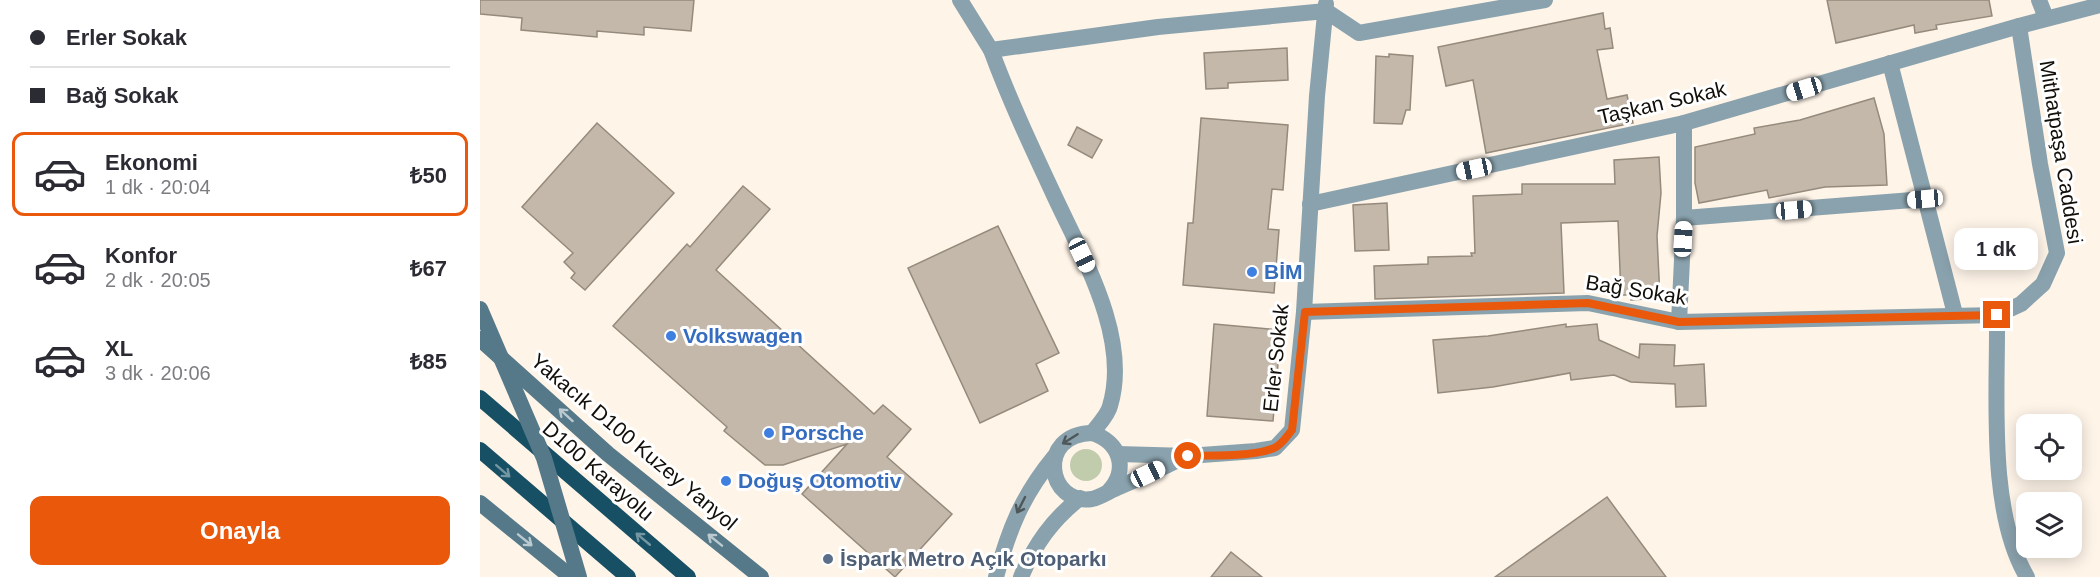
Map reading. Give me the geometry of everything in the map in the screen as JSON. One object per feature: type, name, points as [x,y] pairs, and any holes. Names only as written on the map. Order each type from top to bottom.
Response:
[{"type":"highway","name":"D100 Karayolu","points":[[480,398],[688,577]]},
{"type":"highway","points":[[480,450],[628,577]]},
{"type":"main road","points":[[480,309],[544,458],[579,577]]},
{"type":"main road","name":"Yakacık D100 Kuzey Yanyol","points":[[480,339],[608,454],[761,577]]},
{"type":"main road","points":[[480,502],[571,577]]},
{"type":"street","points":[[960,0],[991,50],[1011,102],[1104,309],[1113,349],[1114,378],[1110,408],[1092,433]]},
{"type":"street","points":[[991,50],[1326,6],[1359,33],[1545,0]]},
{"type":"street","points":[[2039,0],[2046,18]]},
{"type":"street","name":"Taşkan Sokak","points":[[1310,204],[1684,123],[2046,18],[2100,5]]},
{"type":"street","name":"Erler Sokak","points":[[1118,454],[1188,456],[1256,452],[1275,448],[1292,430],[1305,312],[1317,96],[1326,6]]},
{"type":"street","name":"Mithatpaşa Caddesi","points":[[1997,315],[2021,304],[2043,284],[2057,253],[2019,26]]},
{"type":"street","points":[[1890,63],[1954,314]]},
{"type":"street","points":[[1679,322],[1684,218],[1684,123]]},
{"type":"street","points":[[1684,218],[1925,199]]},
{"type":"street","name":"Bağ Sokak","points":[[1305,312],[1588,303],[1679,322],[1954,314],[1997,315]]},
{"type":"street","points":[[1997,315],[1999,477],[2002,506],[2016,558],[2027,577]]},
{"type":"street","points":[[996,577],[1012,522],[1029,490],[1070,437],[1080,433],[1103,436],[1118,454],[1120,474],[1109,491]]},
{"type":"street","points":[[1054,457],[1056,478],[1062,488],[1080,498],[1090,499],[1188,456]]},
{"type":"street","points":[[1021,577],[1033,550],[1046,530],[1080,498]]},
{"type":"green space","points":[[1086,449],[1097,454],[1102,465],[1097,476],[1086,481],[1075,476],[1070,465],[1075,454]]},
{"type":"building","points":[[480,0],[694,0],[691,31],[644,27],[644,35],[597,31],[597,37],[521,30],[522,18],[480,14]]},
{"type":"building","points":[[1827,0],[1989,0],[1992,16],[1936,25],[1937,29],[1915,33],[1914,25],[1836,43]]},
{"type":"building","points":[[1603,13],[1605,29],[1610,28],[1613,48],[1597,50],[1607,99],[1627,95],[1633,123],[1486,153],[1473,80],[1446,86],[1438,47]]},
{"type":"building","points":[[1287,48],[1288,80],[1228,83],[1228,88],[1206,89],[1204,53]]},
{"type":"building","points":[[1389,54],[1413,56],[1410,110],[1406,110],[1402,124],[1374,123],[1376,56],[1389,57]]},
{"type":"building","points":[[1874,98],[1884,134],[1887,185],[1825,187],[1769,198],[1767,190],[1699,203],[1695,183],[1695,147],[1755,134],[1754,128],[1800,120]]},
{"type":"building","points":[[1201,118],[1288,125],[1283,190],[1272,189],[1268,229],[1279,230],[1274,293],[1183,285],[1188,223],[1193,223]]},
{"type":"building","points":[[597,123],[674,193],[585,290],[571,278],[575,273],[564,262],[573,253],[522,207]]},
{"type":"building","points":[[1077,127],[1102,140],[1092,158],[1068,145]]},
{"type":"building","points":[[1659,157],[1661,193],[1657,236],[1660,298],[1631,300],[1630,295],[1621,295],[1618,221],[1561,223],[1564,293],[1375,299],[1374,266],[1428,264],[1428,257],[1472,256],[1471,253],[1475,253],[1473,196],[1522,194],[1522,184],[1615,184],[1614,160]]},
{"type":"building","points":[[743,186],[770,209],[716,270],[874,414],[883,405],[911,429],[887,457],[952,514],[895,577],[802,494],[847,444],[783,465],[765,465],[724,431],[727,427],[613,326],[687,244],[690,247]]},
{"type":"building","points":[[1387,203],[1389,250],[1355,251],[1353,205]]},
{"type":"building","points":[[998,226],[1059,353],[1036,364],[1048,391],[980,423],[908,268]]},
{"type":"building","points":[[1214,324],[1281,330],[1273,421],[1207,416]]},
{"type":"building","points":[[1566,324],[1566,327],[1597,324],[1599,340],[1639,358],[1640,344],[1675,345],[1674,366],[1704,364],[1706,406],[1676,407],[1675,384],[1631,382],[1614,375],[1571,380],[1570,373],[1493,387],[1438,393],[1433,340],[1488,336]]},
{"type":"building","points":[[1607,497],[1666,577],[1495,577]]},
{"type":"building","points":[[1231,552],[1262,577],[1211,577]]},
{"type":"place","name":"BİM","points":[[1252,272]]},
{"type":"place","name":"Volkswagen","points":[[671,336]]},
{"type":"place","name":"Porsche","points":[[769,433]]},
{"type":"place","name":"Doğuş Otomotiv","points":[[726,481]]},
{"type":"place","name":"İspark Metro Açık Otoparkı","points":[[828,559]]},
{"type":"route","points":[[1188,456],[1256,452],[1275,448],[1284,441],[1292,430],[1305,312],[1588,303],[1679,322],[1954,314],[1997,315]]}]
